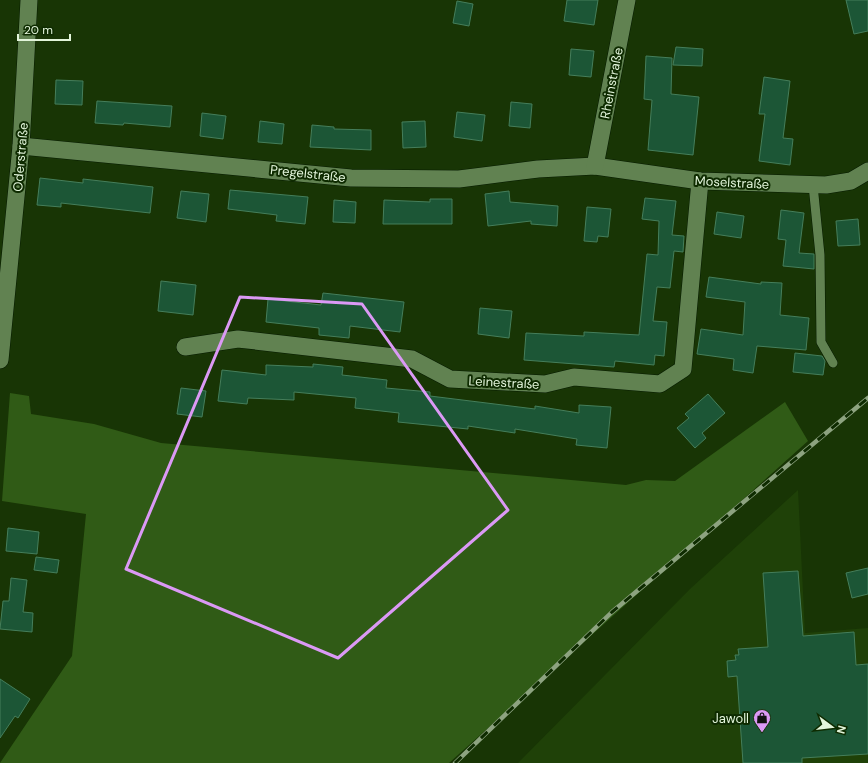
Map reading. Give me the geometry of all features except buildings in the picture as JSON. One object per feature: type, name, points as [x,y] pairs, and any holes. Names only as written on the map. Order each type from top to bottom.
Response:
[{"type":"street","name":"Oderstraße","points":[[0,360],[2,313],[22,146],[29,0]]},
{"type":"street","name":"Rheinstraße","points":[[595,166],[627,0]]},
{"type":"street","name":"Pregelstraße","points":[[22,146],[351,178],[459,178],[538,169],[595,166]]},
{"type":"street","name":"Moselstraße","points":[[595,166],[700,181],[813,185],[826,185],[851,181],[868,171]]},
{"type":"street","name":"Leinestraße","points":[[185,347],[238,339],[412,359],[450,379],[545,384],[574,377],[660,384],[683,369],[700,181]]},
{"type":"lane","points":[[813,185],[820,255],[821,342],[833,363]]},
{"type":"highlighted area","points":[[240,297],[362,304],[508,510],[338,658],[126,569]]},
{"type":"shaded area","points":[[10,393],[29,396],[31,414],[94,424],[161,443],[626,485],[646,480],[675,481],[785,402],[808,441],[449,763],[0,763],[72,656],[86,514],[2,501]]},
{"type":"shaded area","points":[[798,490],[805,633],[868,628],[868,763],[518,763],[690,589]]},
{"type":"railway","points":[[455,763],[612,612],[868,398]]},
{"type":"place","name":"Jawoll","points":[[762,733]]}]
